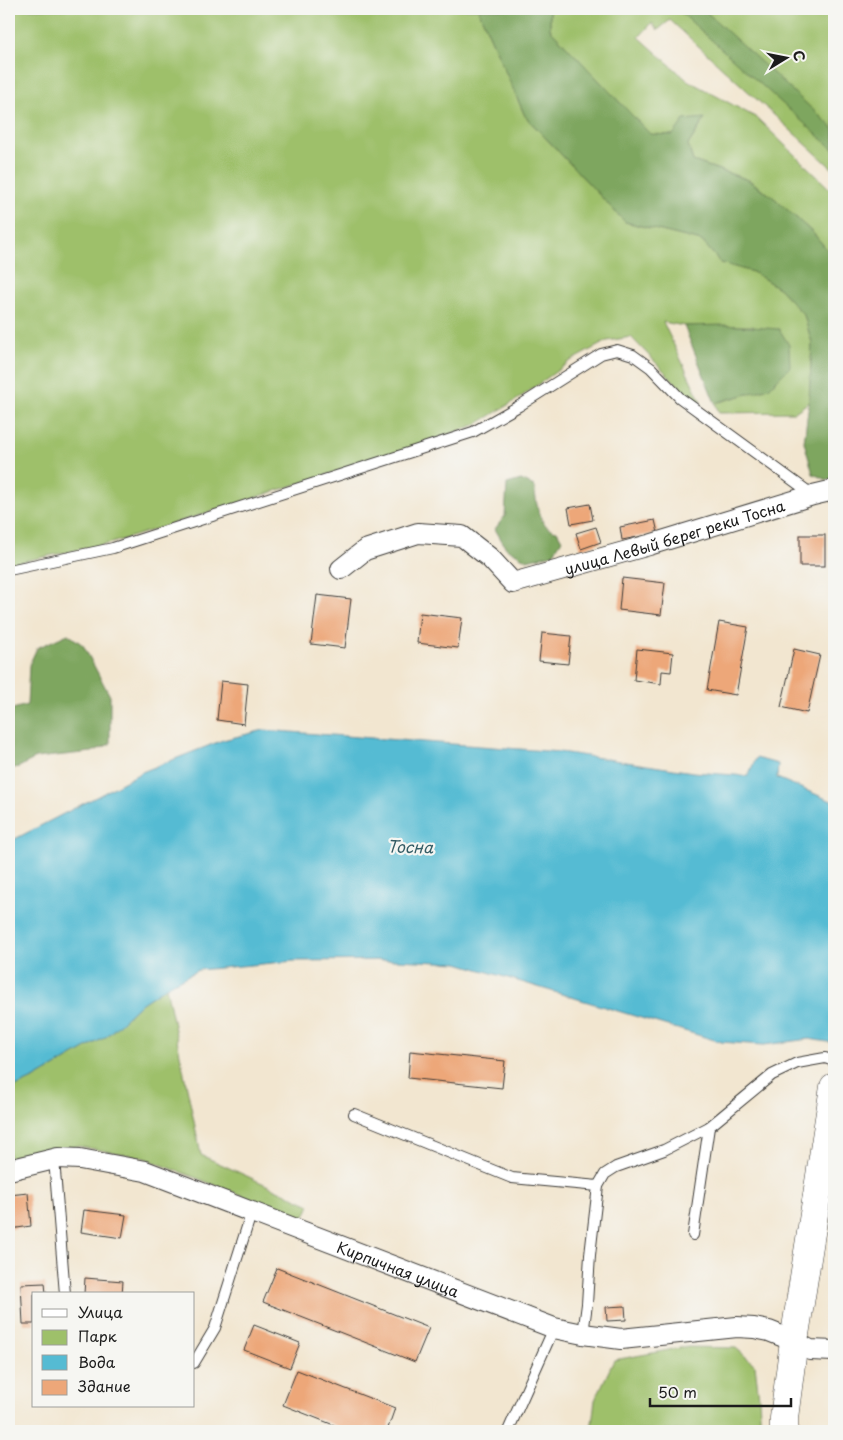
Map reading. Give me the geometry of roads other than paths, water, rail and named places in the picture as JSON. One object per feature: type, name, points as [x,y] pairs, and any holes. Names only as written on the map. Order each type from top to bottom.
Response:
[{"type":"main road","points":[[784,1431],[794,1341],[834,1087]]},
{"type":"street","name":"улица Левый берег реки Тосна","points":[[341,569],[365,550],[418,533],[462,536],[490,558],[514,583],[834,490]]},
{"type":"street","name":"Кирпичная улица","points":[[9,1170],[54,1160],[80,1159],[145,1171],[554,1328],[621,1339],[745,1327],[769,1331],[810,1350],[834,1351]]},
{"type":"lane","points":[[9,570],[113,548],[473,432],[520,406],[602,354],[617,350],[633,355],[651,368],[680,398],[813,495]]},
{"type":"lane","points":[[582,1334],[587,1304],[590,1255],[598,1186],[605,1174],[616,1167],[664,1150],[709,1127],[772,1075],[797,1063],[825,1058],[834,1060]]},
{"type":"lane","points":[[354,1114],[512,1178],[598,1186]]},
{"type":"lane","points":[[693,1235],[709,1127]]},
{"type":"lane","points":[[54,1160],[65,1292]]},
{"type":"lane","points":[[195,1361],[215,1328],[252,1211]]},
{"type":"lane","points":[[508,1431],[554,1328]]},
{"type":"water","name":"Тосна","points":[[264,730],[560,752],[693,772],[748,776],[756,758],[778,764],[777,778],[834,802],[834,1043],[809,1039],[764,1045],[721,1042],[458,963],[397,960],[294,961],[198,970],[166,987],[142,1003],[107,1036],[35,1078],[9,1090],[9,842],[142,772],[223,740]]}]
